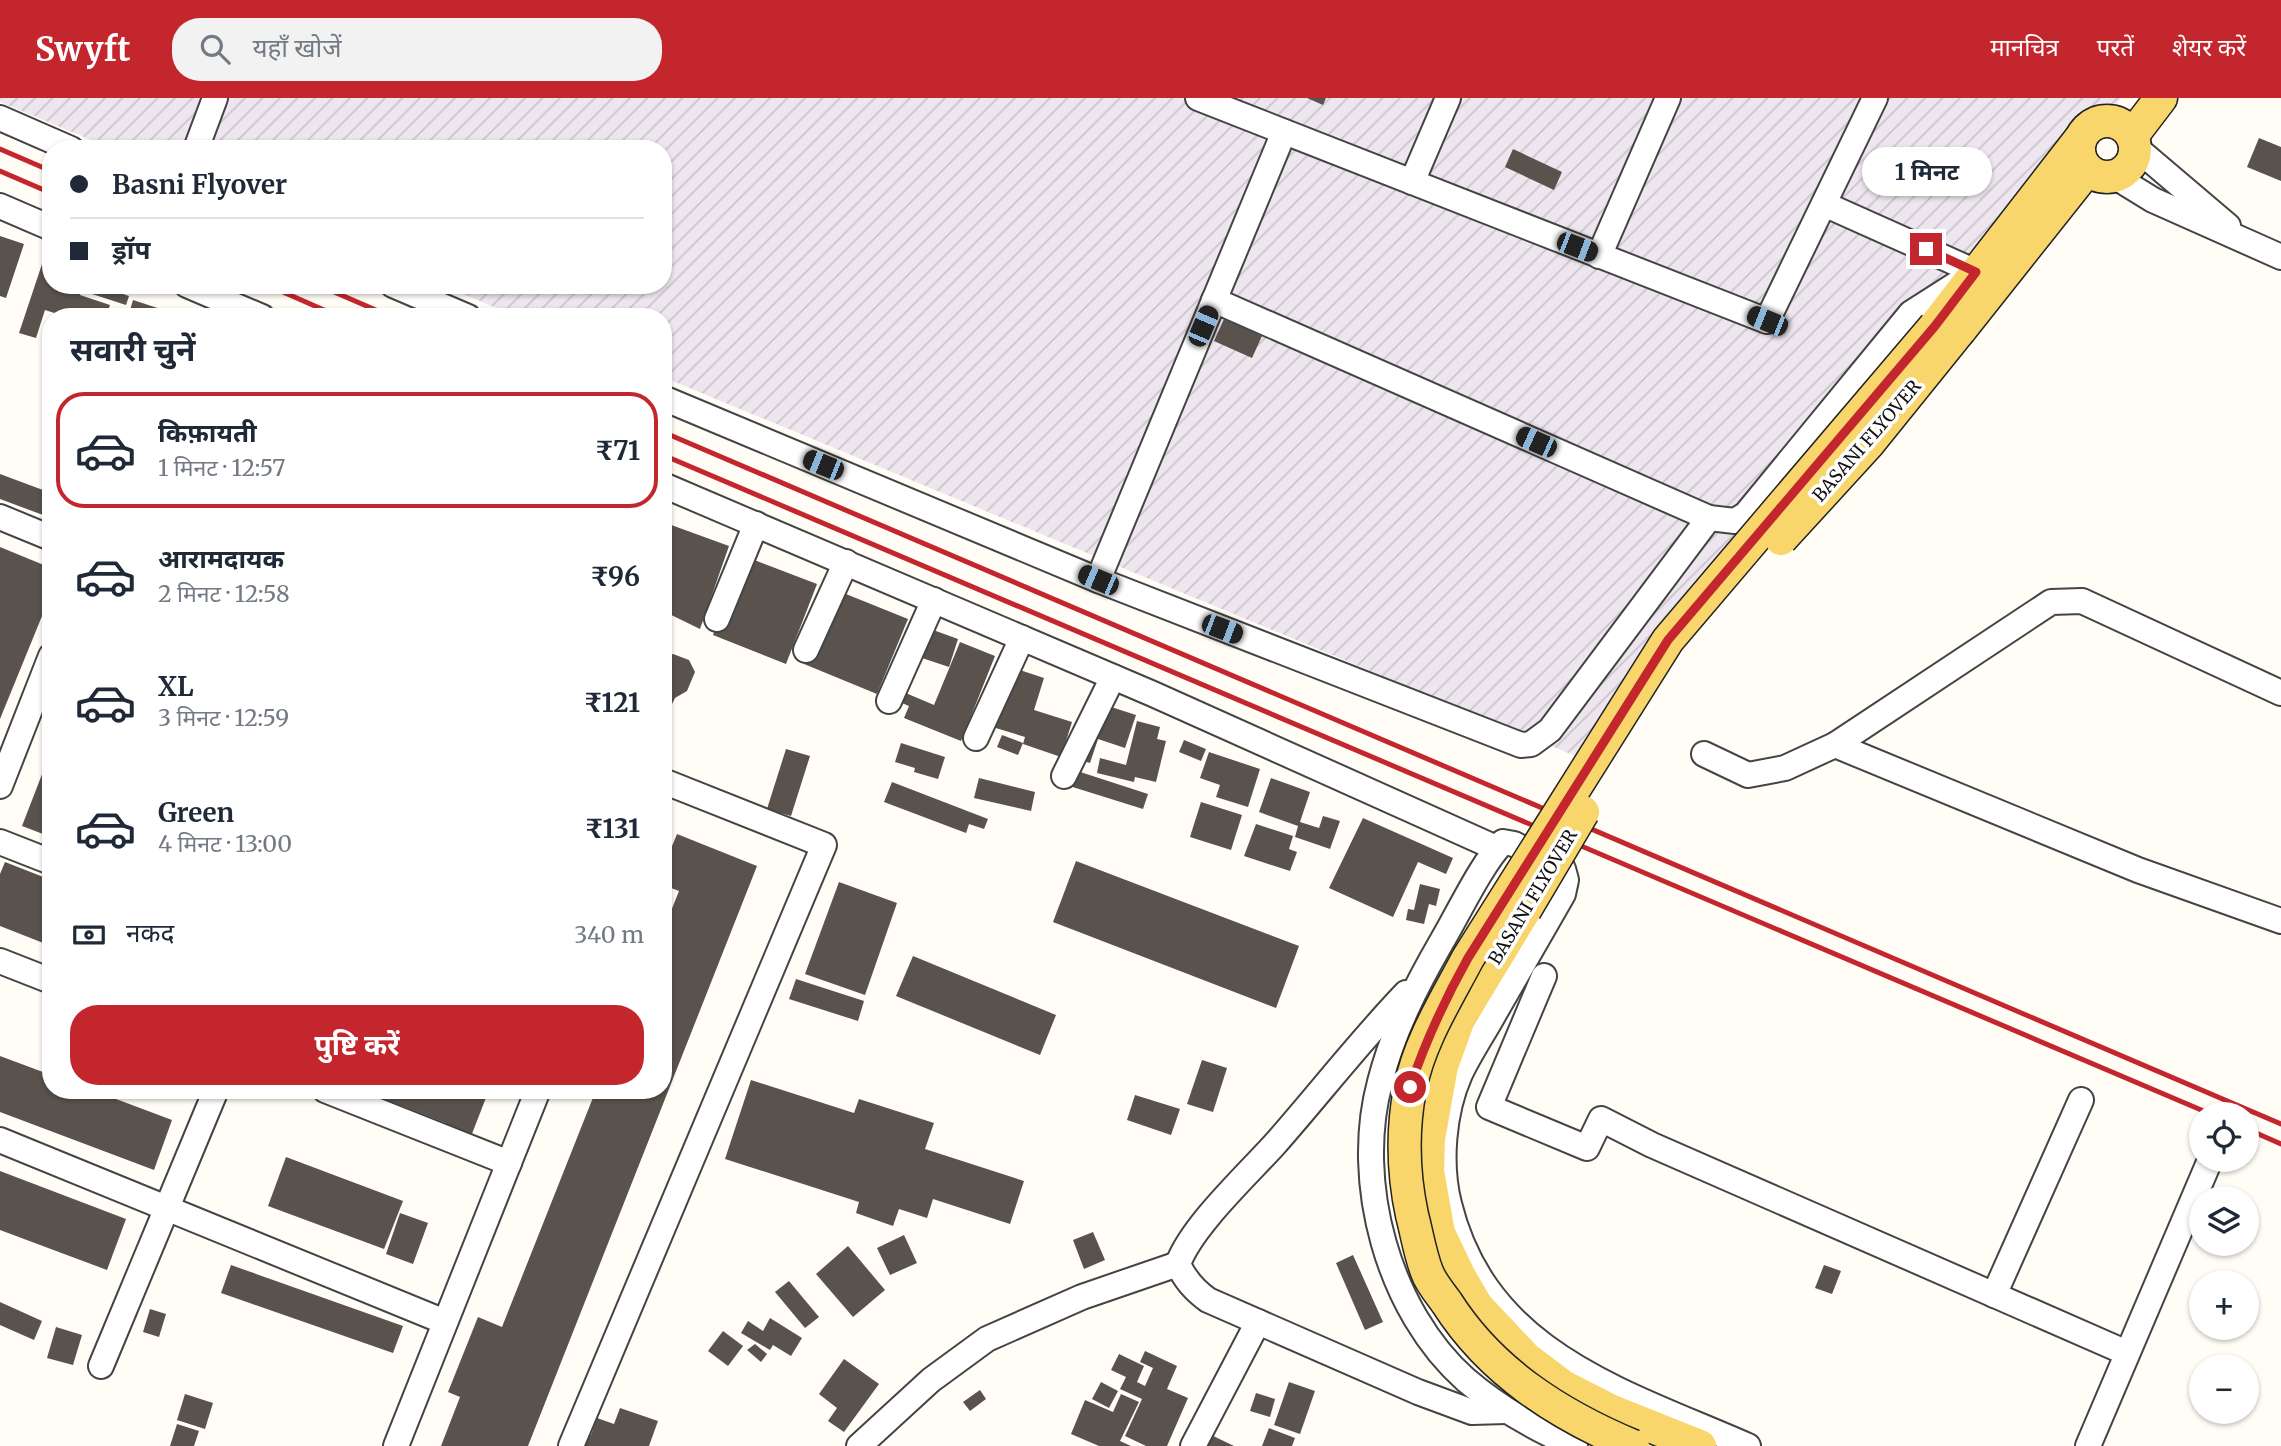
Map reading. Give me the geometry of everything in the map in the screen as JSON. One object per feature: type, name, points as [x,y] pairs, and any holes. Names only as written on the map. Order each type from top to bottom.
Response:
[{"type":"main road","points":[[1633,1446],[1574,1417],[1529,1389],[1493,1362],[1459,1323],[1427,1273],[1410,1203],[1404,1160],[1410,1087],[1424,1046],[1442,1004],[1468,958],[1668,640],[1948,328],[2101,173],[2125,170],[2132,160],[2133,141],[2161,98]]},
{"type":"main road","points":[[2101,173],[2079,156],[2080,139],[2089,126],[2110,109],[2133,141]]},
{"type":"main road","name":"BASANI FLYOVER","points":[[1700,1446],[1610,1410],[1563,1386],[1525,1358],[1477,1306],[1440,1233],[1428,1171],[1430,1129],[1442,1066],[1460,1019],[1641,714],[1678,658],[1707,620],[1868,444],[1948,328],[1976,272],[2080,139]]},
{"type":"street","points":[[199,140],[215,98]]},
{"type":"street","points":[[1198,98],[1767,321],[1875,98]]},
{"type":"street","points":[[1412,182],[1448,98]]},
{"type":"street","points":[[1599,256],[1668,98]]},
{"type":"street","points":[[0,118],[50,140]]},
{"type":"street","points":[[1098,580],[1284,132]]},
{"type":"street","points":[[2133,141],[2213,212],[2239,239]]},
{"type":"street","points":[[2101,173],[2153,200],[2281,257]]},
{"type":"street","points":[[1824,204],[1976,272]]},
{"type":"street","points":[[0,206],[42,224]]},
{"type":"street","points":[[1214,300],[1709,518],[1735,522],[1746,514],[1911,313],[1976,272]]},
{"type":"street","points":[[200,294],[220,308]]},
{"type":"street","points":[[414,294],[447,308]]},
{"type":"street","points":[[672,402],[1098,580],[1521,745],[1531,744],[1550,730],[1709,518]]},
{"type":"street","points":[[672,494],[756,524],[846,562],[1113,677],[1496,848]]},
{"type":"street","points":[[0,517],[42,534]]},
{"type":"street","points":[[717,619],[756,524]]},
{"type":"street","points":[[806,650],[846,562]]},
{"type":"street","points":[[889,701],[934,600]]},
{"type":"street","points":[[1704,754],[1748,775],[1785,768],[1835,745],[2051,602],[2082,601],[2281,693]]},
{"type":"street","points":[[976,738],[1022,638]]},
{"type":"street","points":[[1064,776],[1113,677]]},
{"type":"street","points":[[0,786],[42,701]]},
{"type":"street","points":[[1835,745],[2138,870],[2281,921]]},
{"type":"street","points":[[570,1446],[824,845],[672,785]]},
{"type":"street","points":[[0,842],[42,858]]},
{"type":"street","points":[[1575,1446],[1506,1411],[1465,1379],[1433,1343],[1403,1294],[1378,1224],[1372,1188],[1373,1121],[1379,1084],[1394,1035],[1420,978],[1496,848],[1503,842],[1514,844],[1563,869],[1566,880],[1563,894],[1460,1075],[1448,1114],[1444,1184],[1466,1257],[1492,1296],[1519,1326],[1544,1347],[1581,1371],[1621,1391],[1748,1446]]},
{"type":"street","points":[[0,961],[42,977]]},
{"type":"street","points":[[1545,976],[1489,1107],[1587,1148],[1601,1119],[1652,1145],[2127,1353]]},
{"type":"street","points":[[1420,978],[1364,1037],[1278,1140],[1195,1233],[1183,1250],[1178,1264],[1194,1290],[1208,1300],[1472,1412],[1506,1411]]},
{"type":"street","points":[[101,1366],[212,1099]]},
{"type":"street","points":[[348,1099],[509,1163]]},
{"type":"street","points":[[396,1446],[534,1099]]},
{"type":"street","points":[[1994,1295],[2081,1100]]},
{"type":"street","points":[[0,1140],[446,1322]]},
{"type":"street","points":[[2088,1446],[2205,1172]]},
{"type":"street","points":[[859,1446],[931,1380],[987,1339],[1082,1297],[1178,1264]]},
{"type":"street","points":[[1193,1446],[1258,1321]]},
{"type":"shaded area","points":[[0,98],[2121,98],[1590,762],[672,381],[672,308],[497,308],[463,294],[672,294],[672,140],[91,140],[0,102]]},
{"type":"building","points":[[1307,98],[1326,98],[1323,105]]},
{"type":"building","points":[[2259,138],[2281,147],[2281,181],[2247,167]]},
{"type":"building","points":[[1513,149],[1562,172],[1554,190],[1505,167]]},
{"type":"building","points":[[0,236],[24,244],[6,298],[0,296]]},
{"type":"building","points":[[42,264],[42,294],[80,294],[110,305],[109,308],[42,308],[42,319],[36,338],[19,333]]},
{"type":"building","points":[[92,294],[123,294],[129,296],[126,305]]},
{"type":"building","points":[[133,300],[158,308],[131,308]]},
{"type":"building","points":[[1224,319],[1262,336],[1252,358],[1214,341]]},
{"type":"building","points":[[0,474],[42,490],[42,515],[0,499]]},
{"type":"building","points":[[672,525],[729,546],[700,629],[672,615]]},
{"type":"building","points":[[0,547],[42,564],[42,616],[0,719]]},
{"type":"building","points":[[744,556],[817,584],[786,664],[713,635]]},
{"type":"building","points":[[836,590],[908,619],[877,694],[804,664]]},
{"type":"building","points":[[925,627],[958,639],[949,667],[910,654]]},
{"type":"building","points":[[960,642],[995,656],[961,741],[904,718],[909,706],[897,701],[901,691],[934,705]]},
{"type":"building","points":[[672,654],[689,660],[695,672],[687,691],[675,698],[672,704]]},
{"type":"building","points":[[1011,667],[1044,678],[1034,710],[1072,722],[1061,757],[1023,744],[1025,737],[986,725]]},
{"type":"building","points":[[1102,704],[1136,715],[1125,748],[1098,739],[1090,763],[1074,758]]},
{"type":"building","points":[[1137,721],[1160,727],[1157,739],[1166,741],[1156,782],[1135,777],[1134,782],[1097,773],[1100,758],[1126,765]]},
{"type":"building","points":[[1002,735],[1023,743],[1018,755],[997,747]]},
{"type":"building","points":[[1184,740],[1206,749],[1201,761],[1179,752]]},
{"type":"building","points":[[901,743],[945,757],[938,779],[914,772],[915,768],[895,762]]},
{"type":"building","points":[[786,749],[810,756],[791,816],[767,809]]},
{"type":"building","points":[[1209,752],[1260,769],[1248,807],[1216,797],[1220,785],[1200,778]]},
{"type":"building","points":[[1068,768],[1148,794],[1143,809],[1063,784]]},
{"type":"building","points":[[42,774],[42,834],[22,826]]},
{"type":"building","points":[[979,778],[1035,792],[1031,811],[974,798]]},
{"type":"building","points":[[1271,778],[1310,792],[1300,822],[1319,828],[1323,816],[1340,821],[1330,849],[1295,837],[1298,826],[1259,812]]},
{"type":"building","points":[[892,782],[988,819],[984,829],[969,824],[966,833],[884,802]]},
{"type":"building","points":[[1201,802],[1242,815],[1231,850],[1190,837]]},
{"type":"building","points":[[1363,818],[1453,858],[1446,874],[1418,862],[1393,917],[1329,888]]},
{"type":"building","points":[[1256,824],[1293,836],[1289,849],[1297,852],[1290,871],[1244,856]]},
{"type":"building","points":[[677,834],[757,866],[672,1081],[672,908],[679,891],[672,888],[672,846]]},
{"type":"building","points":[[1076,861],[1299,946],[1276,1008],[1053,922]]},
{"type":"building","points":[[5,862],[42,876],[42,942],[0,926],[0,874]]},
{"type":"building","points":[[839,882],[897,903],[865,995],[805,974]]},
{"type":"building","points":[[1420,884],[1440,889],[1436,906],[1429,904],[1424,924],[1406,920],[1408,909],[1414,910]]},
{"type":"building","points":[[913,956],[1056,1015],[1040,1055],[896,996]]},
{"type":"building","points":[[796,979],[864,1001],[858,1021],[789,999]]},
{"type":"building","points":[[0,1056],[42,1072],[42,1099],[116,1099],[172,1120],[154,1170],[0,1112]]},
{"type":"building","points":[[1202,1060],[1227,1068],[1213,1112],[1187,1104]]},
{"type":"building","points":[[751,1080],[854,1113],[859,1099],[934,1123],[925,1149],[1024,1181],[1010,1224],[933,1199],[927,1218],[899,1209],[893,1226],[856,1213],[859,1202],[725,1159]]},
{"type":"building","points":[[1135,1095],[1180,1109],[1171,1135],[1127,1120]]},
{"type":"building","points":[[384,1099],[486,1099],[468,1144],[442,1134],[446,1123]]},
{"type":"building","points":[[592,1099],[665,1099],[528,1446],[441,1446],[460,1397],[448,1392],[478,1317],[502,1327]]},
{"type":"building","points":[[286,1157],[403,1201],[384,1249],[268,1206]]},
{"type":"building","points":[[0,1171],[126,1219],[107,1270],[0,1230]]},
{"type":"building","points":[[400,1213],[428,1223],[413,1264],[386,1254]]},
{"type":"building","points":[[1093,1232],[1105,1260],[1084,1269],[1073,1240]]},
{"type":"building","points":[[904,1235],[917,1263],[890,1275],[877,1248]]},
{"type":"building","points":[[848,1246],[885,1290],[853,1317],[816,1274]]},
{"type":"building","points":[[1353,1255],[1383,1322],[1365,1330],[1336,1263]]},
{"type":"building","points":[[231,1265],[403,1326],[393,1353],[221,1293]]},
{"type":"building","points":[[1824,1265],[1841,1271],[1832,1294],[1815,1288]]},
{"type":"building","points":[[789,1281],[819,1317],[805,1328],[775,1292]]},
{"type":"building","points":[[0,1302],[42,1321],[34,1340],[0,1325]]},
{"type":"building","points":[[150,1309],[166,1314],[159,1337],[143,1332]]},
{"type":"building","points":[[770,1318],[802,1338],[791,1356],[773,1345],[770,1350],[741,1333],[748,1321],[763,1331]]},
{"type":"building","points":[[56,1327],[82,1335],[73,1365],[47,1358]]},
{"type":"building","points":[[723,1331],[743,1346],[728,1366],[708,1351]]},
{"type":"building","points":[[755,1344],[767,1354],[761,1362],[747,1350]]},
{"type":"building","points":[[1145,1351],[1177,1366],[1167,1389],[1188,1398],[1167,1446],[1146,1446],[1125,1436],[1142,1399],[1120,1389],[1126,1377],[1111,1370],[1119,1354],[1144,1366],[1137,1382],[1145,1386],[1153,1368],[1140,1362]]},
{"type":"building","points":[[844,1359],[879,1384],[844,1432],[828,1421],[837,1408],[819,1394]]},
{"type":"building","points":[[1101,1382],[1118,1391],[1109,1408],[1092,1399]]},
{"type":"building","points":[[1289,1382],[1315,1391],[1300,1434],[1274,1425]]},
{"type":"building","points":[[980,1390],[986,1399],[970,1411],[963,1402]]},
{"type":"building","points":[[1256,1393],[1275,1399],[1270,1417],[1250,1411]]},
{"type":"building","points":[[185,1394],[213,1403],[205,1429],[177,1420]]},
{"type":"building","points":[[1121,1394],[1139,1402],[1120,1441],[1131,1446],[1099,1446],[1071,1434],[1085,1400],[1113,1412]]},
{"type":"building","points":[[620,1408],[658,1421],[649,1446],[582,1446],[586,1433],[591,1435],[597,1418],[614,1424]]},
{"type":"building","points":[[177,1424],[199,1431],[194,1446],[170,1446]]},
{"type":"building","points":[[1269,1428],[1295,1438],[1292,1446],[1262,1446]]},
{"type":"building","points":[[1205,1432],[1234,1446],[1199,1446]]},
{"type":"railway","points":[[0,149],[42,167]]},
{"type":"railway","points":[[0,171],[42,189]]},
{"type":"railway","points":[[288,294],[319,308]]},
{"type":"railway","points":[[339,294],[371,308]]},
{"type":"railway","points":[[672,436],[2281,1124]]},
{"type":"railway","points":[[672,459],[2189,1105]]},
{"type":"railway","points":[[2259,1134],[2281,1144]]},
{"type":"route","points":[[1410,1087],[1442,1004],[1468,958],[1668,640],[1935,326],[1976,272],[1926,249]]}]
